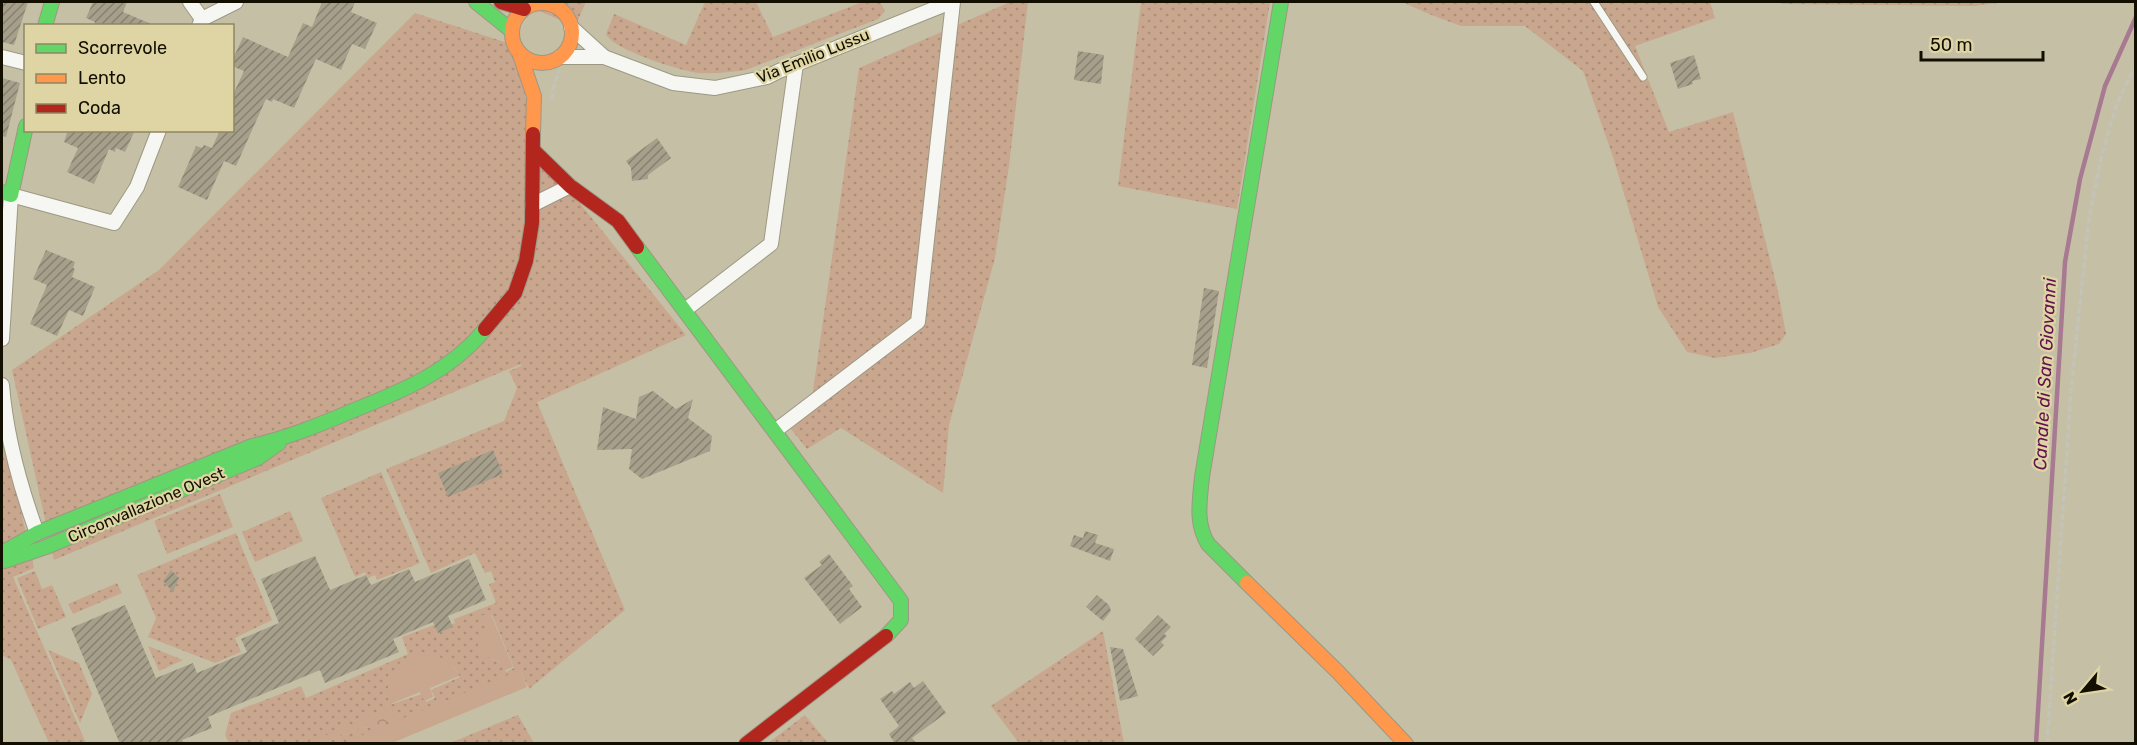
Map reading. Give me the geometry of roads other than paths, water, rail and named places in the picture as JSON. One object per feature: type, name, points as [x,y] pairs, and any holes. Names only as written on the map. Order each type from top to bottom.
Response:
[{"type":"street","points":[[46,24],[52,2]]},
{"type":"street","points":[[190,2],[201,22],[236,2]]},
{"type":"street","points":[[476,2],[512,31]]},
{"type":"street","points":[[501,2],[524,9]]},
{"type":"street","points":[[775,431],[918,321],[952,2]]},
{"type":"street","name":"Via Emilio Lussu","points":[[571,27],[604,57],[673,83],[715,88],[767,77],[952,2]]},
{"type":"street","points":[[1281,2],[1202,477],[1200,499],[1202,533],[1208,544],[1338,672],[1406,744]]},
{"type":"street","points":[[548,4],[563,12],[571,27],[570,44],[559,62],[536,63],[520,54],[515,48],[513,23],[524,9],[531,5],[548,4]]},
{"type":"street","name":"Circonvallazione Ovest","points":[[2,553],[38,533],[252,446],[286,438],[411,387],[450,363],[478,338],[515,293],[526,261],[532,223],[534,96],[520,54]]},
{"type":"street","points":[[2,57],[24,62]]},
{"type":"street","name":"Via Emilio Lussu","points":[[559,62],[604,57]]},
{"type":"street","name":"Circonvallazione Ovest","points":[[534,96],[559,62]]},
{"type":"street","points":[[685,310],[771,244],[796,64]]},
{"type":"street","points":[[2,339],[9,219],[6,194],[18,161],[25,132]]},
{"type":"street","points":[[6,194],[114,223],[137,187],[158,132]]},
{"type":"street","points":[[533,150],[570,186],[618,221],[901,601],[900,620],[892,632],[746,744]]},
{"type":"street","points":[[532,205],[570,186]]},
{"type":"street","points":[[2,385],[14,459],[26,502],[38,533]]},
{"type":"street","name":"Circonvallazione Ovest","points":[[2,562],[55,543],[258,458],[286,438]]},
{"type":"lane","points":[[1594,2],[1643,77]]},
{"type":"waterway","name":"Canale di San Giovanni","points":[[2036,744],[2065,262],[2080,179],[2105,86],[2136,17]]}]
